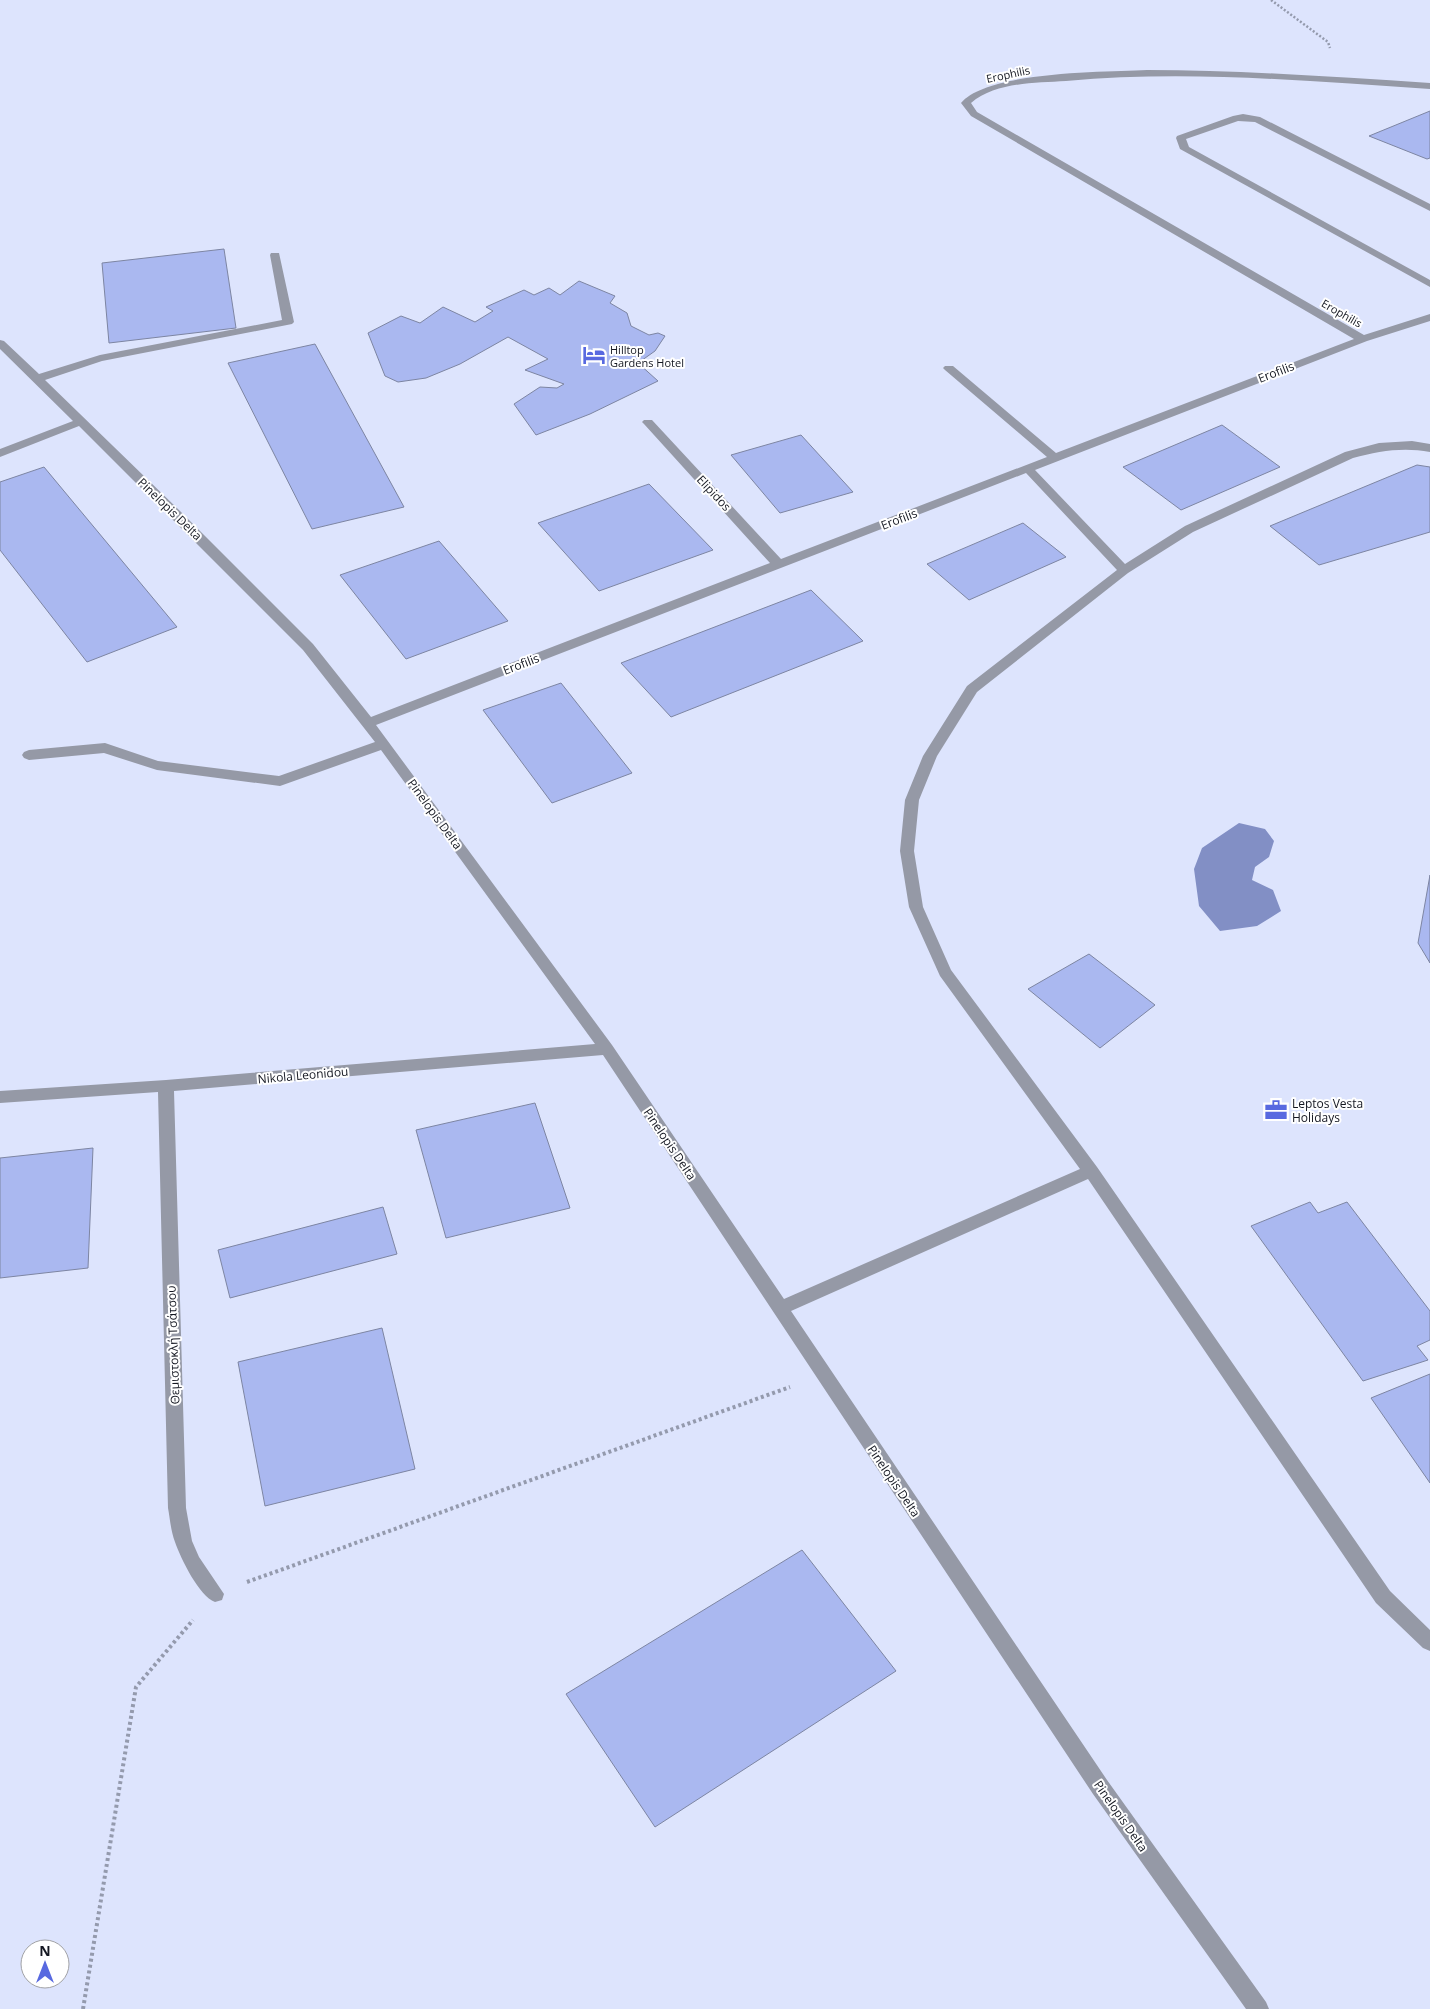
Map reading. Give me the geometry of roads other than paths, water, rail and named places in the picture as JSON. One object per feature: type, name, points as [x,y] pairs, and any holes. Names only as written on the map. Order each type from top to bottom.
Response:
[{"type":"street","name":"Erophilis","points":[[1363,339],[974,114],[966,103],[972,96],[1010,84],[1093,74],[1172,71],[1229,72],[1430,86]]},
{"type":"street","points":[[1430,208],[1257,119],[1243,116],[1181,138],[1185,148],[1430,284]]},
{"type":"street","points":[[36,379],[100,358],[288,322],[275,255]]},
{"type":"street","name":"Erofilis","points":[[368,723],[1363,339],[1430,317]]},
{"type":"street","name":"Pinelopis Delta","points":[[0,343],[176,514],[308,647],[368,723],[607,1049],[1100,1787],[1259,2009]]},
{"type":"street","points":[[949,368],[1055,458]]},
{"type":"street","points":[[0,453],[80,422]]},
{"type":"street","name":"Elipidos","points":[[648,422],[779,565]]},
{"type":"street","points":[[1430,448],[1412,445],[1380,447],[1349,455],[1189,529],[1124,570],[972,689],[930,756],[912,800],[907,851],[916,907],[945,972],[1091,1171],[1383,1596],[1430,1642]]},
{"type":"street","points":[[1028,468],[1124,570]]},
{"type":"street","points":[[30,755],[105,748],[157,765],[280,782],[383,744]]},
{"type":"street","name":"Nikola Leonidou","points":[[0,1097],[166,1086],[607,1049]]},
{"type":"street","name":"Θεμιστοκλή Τσάτσου","points":[[166,1086],[177,1508],[182,1542],[193,1563],[215,1594]]},
{"type":"street","points":[[779,1309],[1091,1171]]},
{"type":"water","points":[[1239,823],[1265,829],[1274,841],[1269,857],[1255,867],[1252,880],[1273,890],[1281,911],[1257,926],[1220,931],[1199,906],[1194,869],[1202,848]]},
{"type":"place","name":"Hilltop Gardens Hotel","points":[[594,355]]},
{"type":"place","name":"Leptos Vesta Holidays","points":[[1276,1110]]}]
